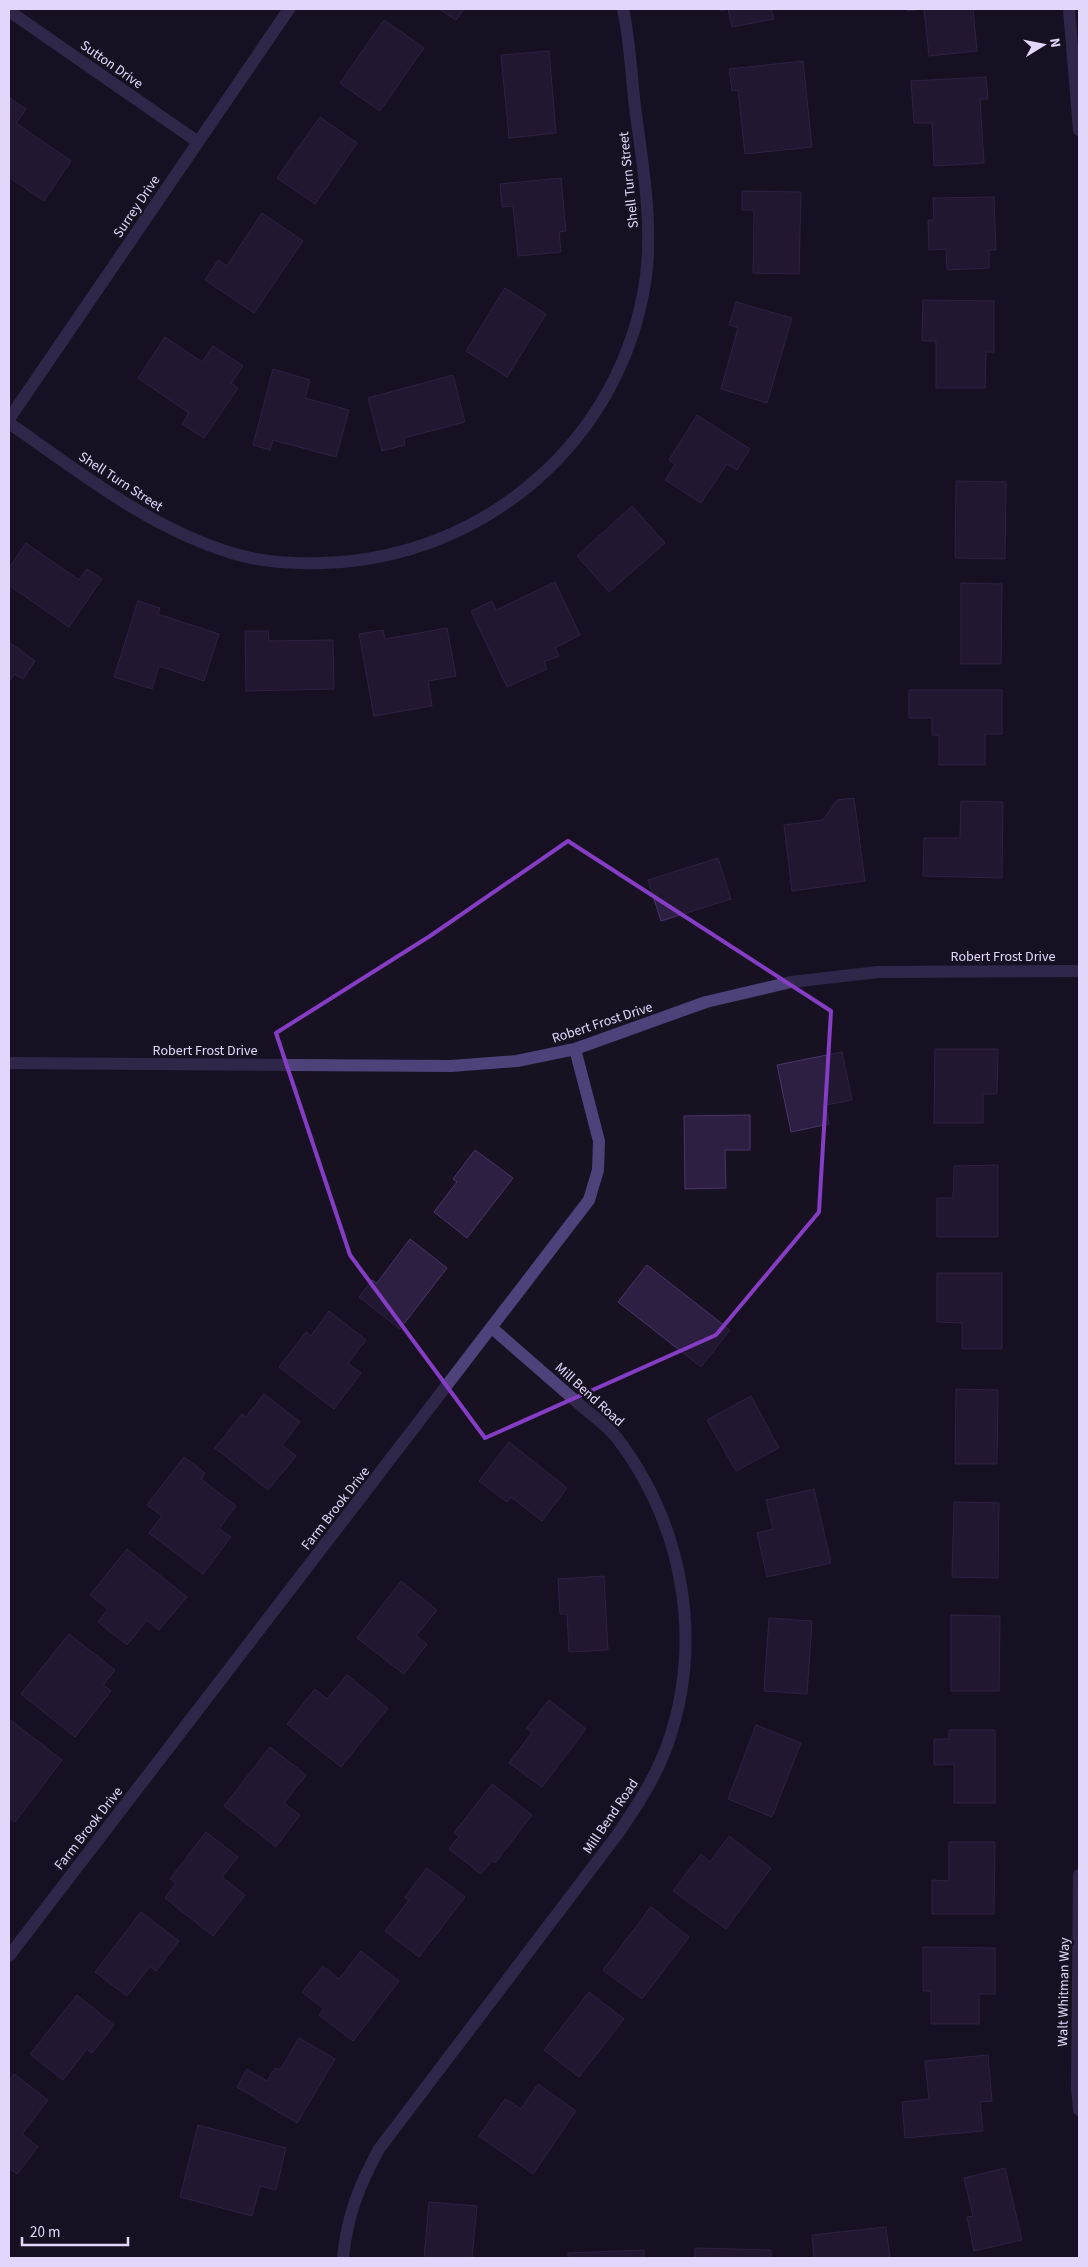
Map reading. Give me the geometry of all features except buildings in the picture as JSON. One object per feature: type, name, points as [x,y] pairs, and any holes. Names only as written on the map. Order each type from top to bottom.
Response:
[{"type":"street","name":"Surrey Drive","points":[[9,421],[289,9]]},
{"type":"street","name":"Shell Turn Street","points":[[9,421],[144,516],[189,538],[238,555],[296,564],[353,562],[410,551],[459,532],[509,503],[553,465],[590,420],[616,375],[635,326],[646,276],[649,217],[623,9]]},
{"type":"street","points":[[1069,9],[1078,85],[1079,130]]},
{"type":"street","name":"Sutton Drive","points":[[9,11],[198,142]]},
{"type":"street","name":"Robert Frost Drive","points":[[9,1063],[451,1066],[516,1062],[575,1049],[706,1002],[791,982],[878,972],[1079,971]]},
{"type":"street","name":"Farm Brook Drive","points":[[9,1956],[589,1200],[598,1170],[599,1141],[575,1049]]},
{"type":"street","name":"Mill Bend Road","points":[[343,2258],[346,2231],[359,2186],[379,2148],[611,1843],[648,1789],[668,1743],[682,1689],[686,1633],[681,1577],[666,1524],[644,1478],[616,1436],[492,1328]]},
{"type":"street","name":"Walt Whitman Way","points":[[1079,1875],[1077,2088],[1079,2110]]},
{"type":"highlighted area","points":[[568,841],[831,1011],[819,1212],[716,1335],[485,1438],[350,1255],[276,1033],[430,936]]}]
